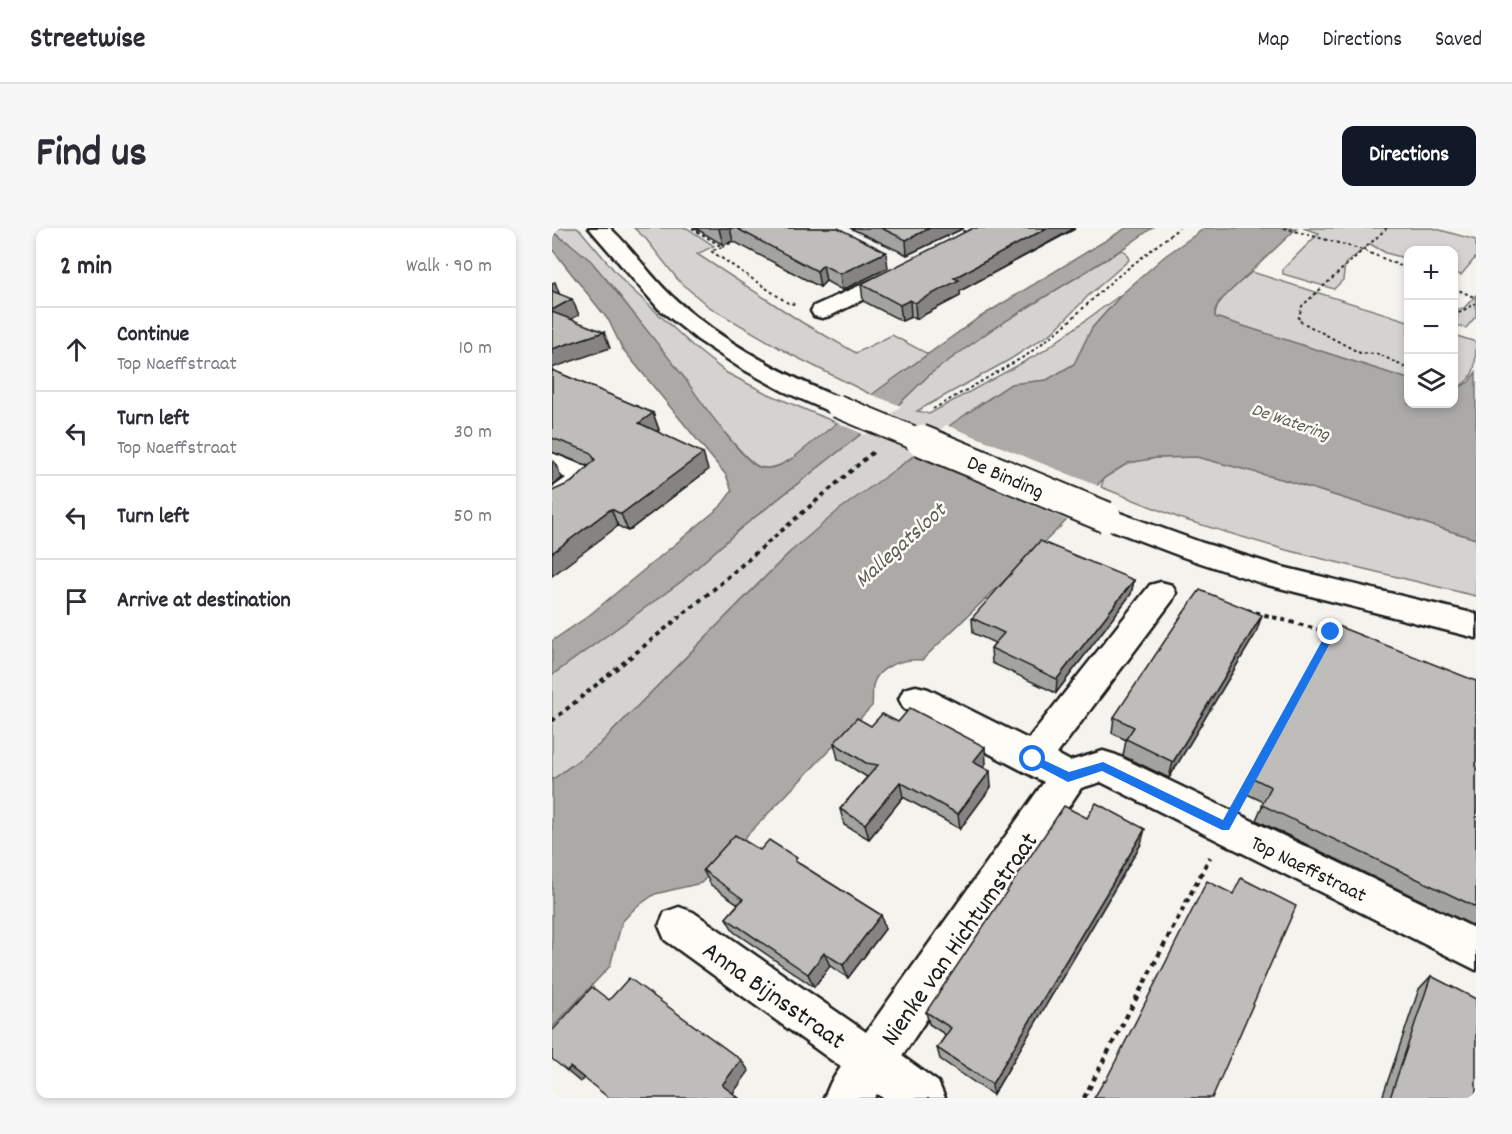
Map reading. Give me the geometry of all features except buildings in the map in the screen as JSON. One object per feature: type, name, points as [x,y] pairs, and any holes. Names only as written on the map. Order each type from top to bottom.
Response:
[{"type":"street","name":"De Binding","points":[[599,228],[666,302],[700,332],[750,365],[837,406],[1106,518],[1193,550],[1275,576],[1472,626]]},
{"type":"street","points":[[822,310],[913,265],[889,258]]},
{"type":"street","points":[[552,461],[586,477],[552,501]]},
{"type":"street","name":"Nienke van Hichtumstraat","points":[[860,1080],[1161,593]]},
{"type":"street","points":[[915,699],[1051,768]]},
{"type":"street","name":"Top Naeffstraat","points":[[1051,768],[1103,766],[1476,950]]},
{"type":"street","name":"Anna Bijnsstraat","points":[[679,926],[860,1080],[922,1098]]},
{"type":"path","points":[[692,228],[722,247]]},
{"type":"path","points":[[957,228],[971,235]]},
{"type":"path","points":[[927,412],[1027,355],[1063,327],[1112,281],[1179,228]]},
{"type":"path","points":[[1284,228],[1363,250],[1404,267]]},
{"type":"path","points":[[1387,228],[1302,306],[1298,320],[1360,353],[1379,354],[1404,367]]},
{"type":"path","points":[[740,239],[711,251],[788,303],[822,310]]},
{"type":"path","points":[[1458,290],[1476,298]]},
{"type":"path","points":[[1458,313],[1476,303]]},
{"type":"path","points":[[552,721],[714,589],[852,468],[876,450]]},
{"type":"path","points":[[1237,608],[1278,617],[1342,637]]},
{"type":"path","points":[[1326,643],[1331,632]]},
{"type":"path","points":[[1084,1098],[1320,653]]},
{"type":"path","points":[[1287,714],[1298,719]]},
{"type":"shaded area","points":[[552,228],[577,228],[581,231],[624,282],[695,348],[727,373],[764,392],[837,423],[801,453],[780,465],[770,468],[760,467],[748,459],[709,413],[607,280],[581,254],[552,232]]},
{"type":"shaded area","points":[[634,228],[687,228],[714,246],[697,254],[803,323],[856,353],[892,335],[928,354],[872,395],[790,354],[709,307],[679,281],[646,239]]},
{"type":"shaded area","points":[[1303,228],[1433,228],[1476,240],[1476,257],[1461,275],[1458,274],[1458,246],[1404,246],[1404,258],[1386,253],[1370,244],[1345,264],[1343,280],[1334,289],[1283,274],[1283,269],[1319,233]]},
{"type":"shaded area","points":[[1121,250],[1126,252],[1129,260],[1088,296],[1053,332],[1009,360],[917,411],[929,414],[1042,352],[1123,293],[1092,328],[1074,364],[1047,380],[1011,384],[977,406],[789,553],[599,745],[552,780],[552,675],[682,581],[741,528],[898,405],[930,374],[991,330]]},
{"type":"shaded area","points":[[1252,272],[1404,320],[1404,378],[1215,317],[1219,304]]},
{"type":"shaded area","points":[[1476,295],[1476,316],[1466,328],[1458,326],[1458,309],[1464,308]]},
{"type":"shaded area","points":[[1458,336],[1476,342],[1473,371],[1458,388]]},
{"type":"shaded area","points":[[1197,457],[1285,480],[1476,539],[1476,596],[1286,550],[1182,519],[1101,487],[1104,478],[1128,463],[1156,458]]},
{"type":"water","points":[[1126,228],[1152,228],[1121,250],[991,330],[930,374],[898,405],[741,528],[682,581],[552,675],[552,641],[587,617],[720,507],[732,491],[726,475],[622,348],[609,321],[552,249],[552,232],[591,261],[742,453],[752,463],[768,468],[793,458],[878,390],[977,319]]},
{"type":"water","points":[[1205,228],[1297,228],[1219,302],[1215,310],[1215,317],[1404,378],[1404,408],[1458,408],[1458,388],[1469,382],[1476,372],[1476,539],[1285,480],[1197,457],[1156,458],[1128,463],[1104,478],[1063,524],[922,660],[900,662],[880,673],[873,686],[872,706],[701,883],[655,894],[635,908],[622,922],[610,966],[552,1028],[552,780],[599,745],[789,553],[840,509],[910,459],[953,423],[1011,384],[1047,380],[1074,364],[1092,328],[1123,293],[1165,256]]},
{"type":"pier","points":[[870,394],[901,406],[865,435],[834,421]]},
{"type":"pier","points":[[946,425],[1101,487],[1069,521],[912,454]]},
{"type":"route","points":[[1033,759],[1068,777],[1103,766],[1226,827],[1331,632]]},
{"type":"water label","name":"De Watering","points":[[1291,421]]},
{"type":"water label","name":"Mallegatsloot","points":[[899,544]]}]
